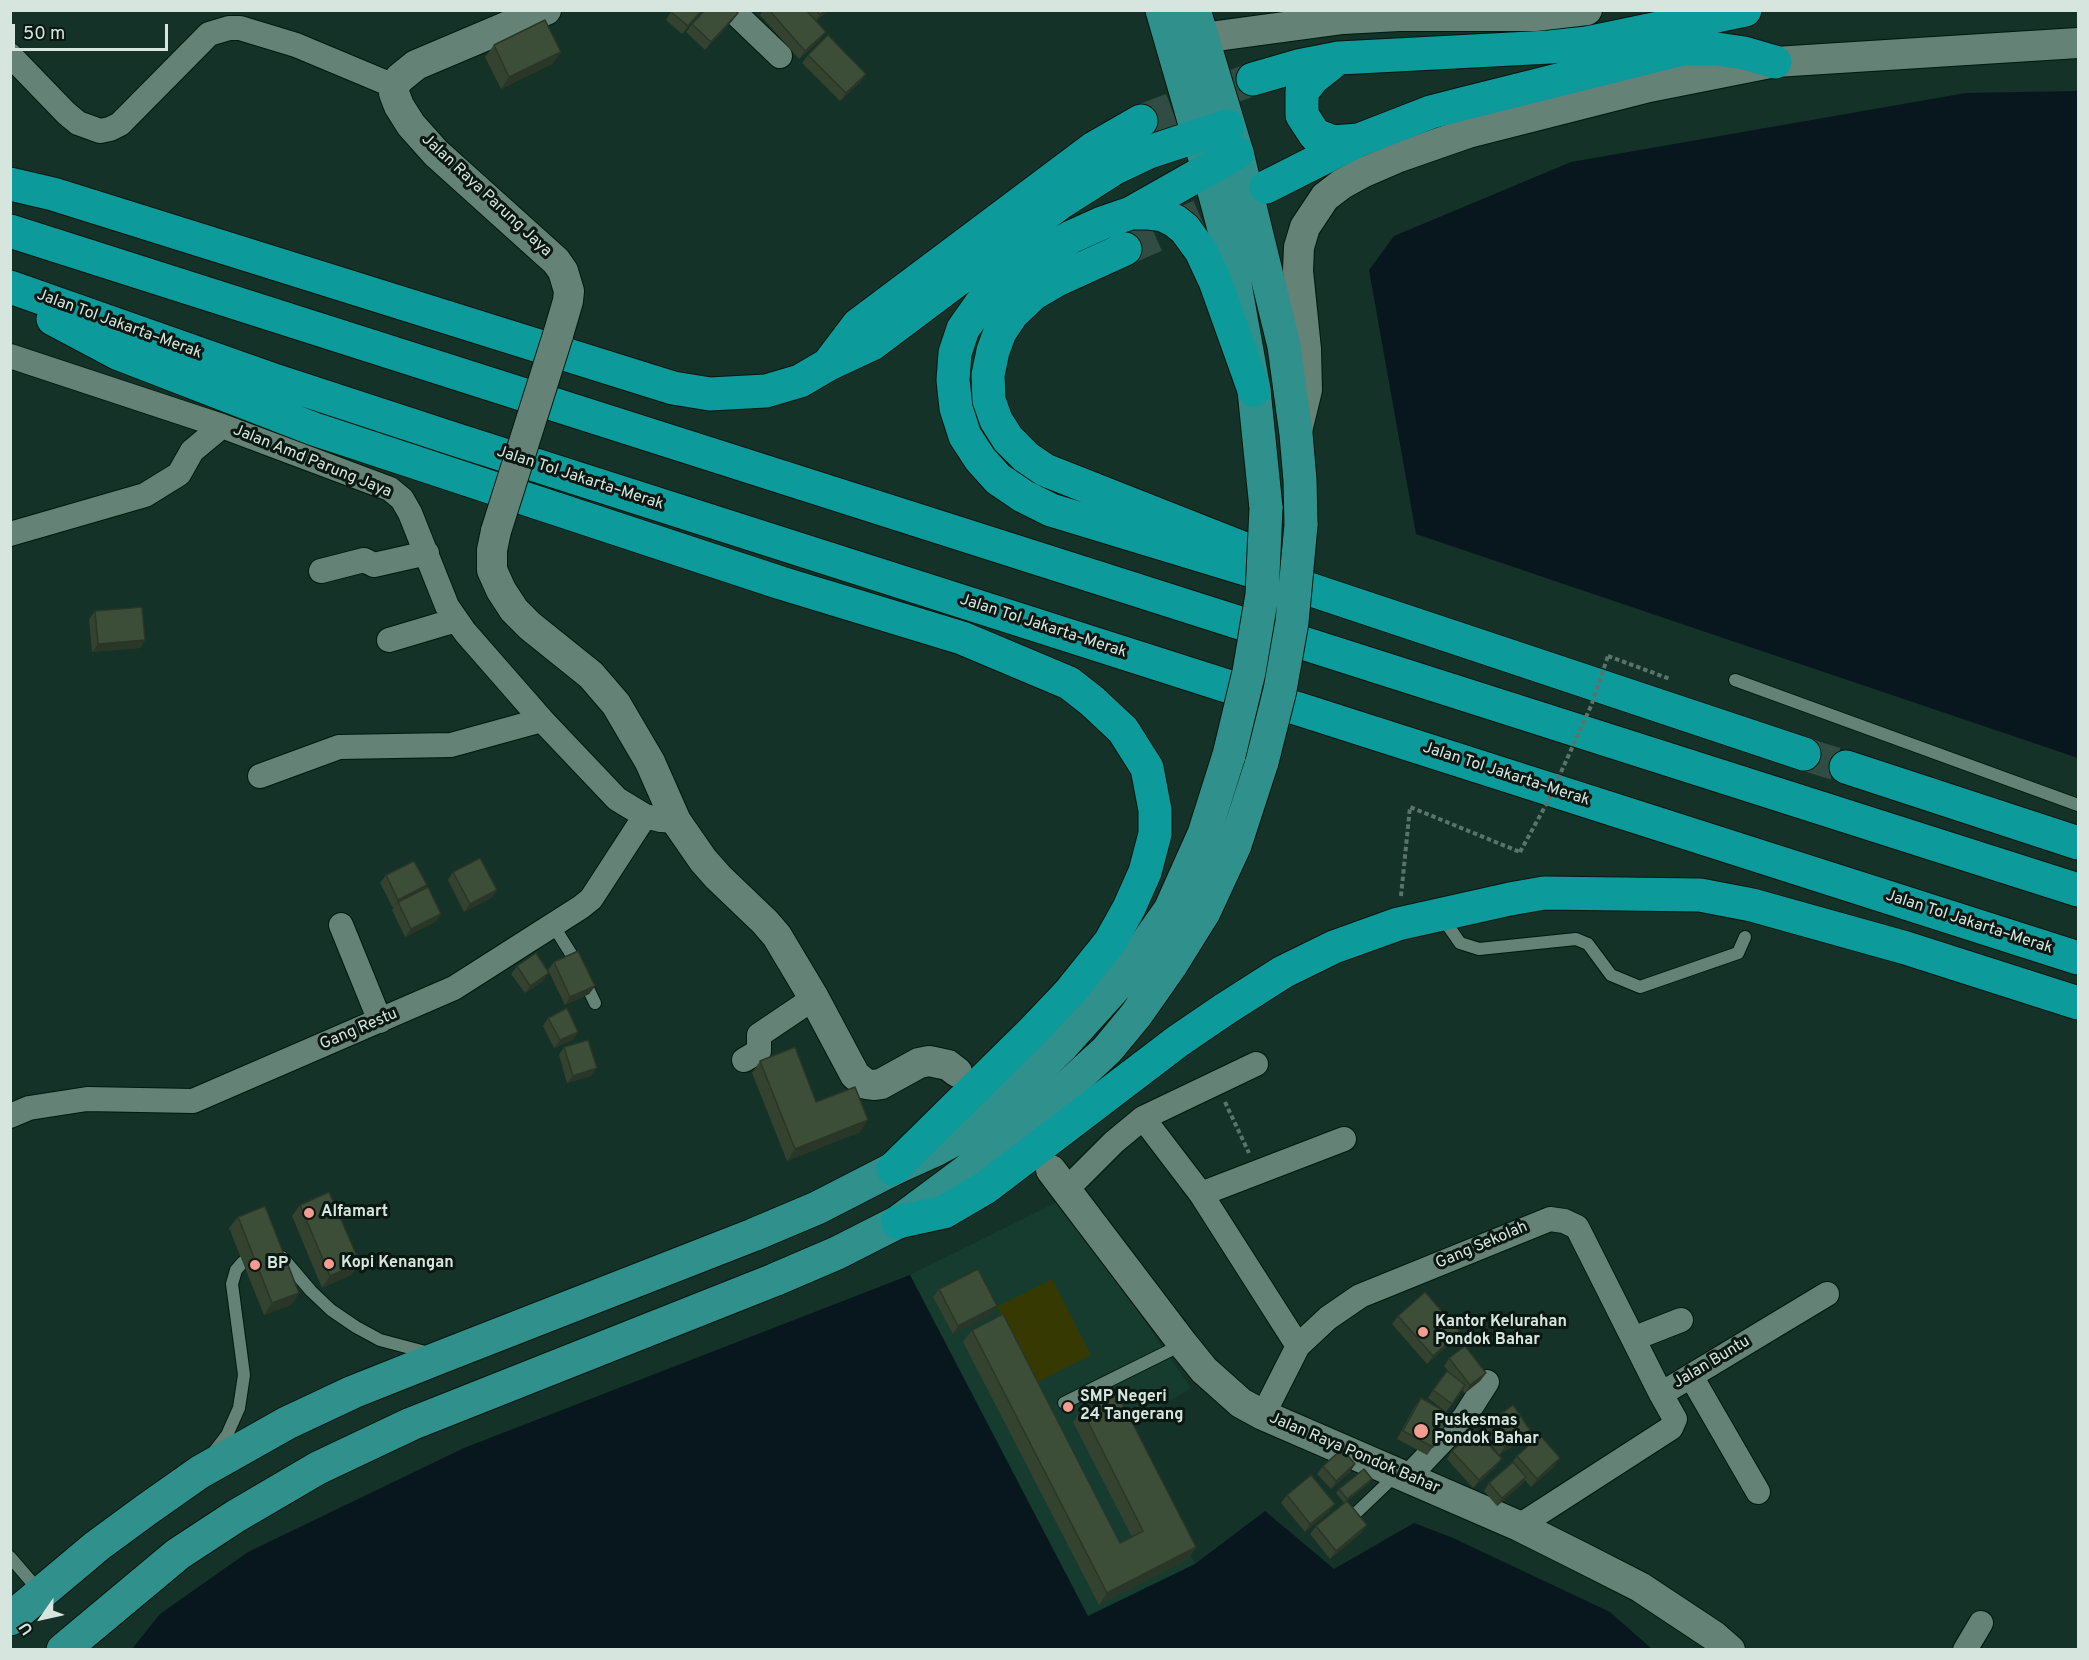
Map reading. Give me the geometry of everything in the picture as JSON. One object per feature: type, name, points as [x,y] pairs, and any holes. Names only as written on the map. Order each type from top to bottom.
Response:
[{"type":"highway","points":[[1253,79],[1298,66],[1339,58],[1568,45],[1745,10]]},
{"type":"highway","points":[[1266,187],[1359,140],[1441,109],[1682,49],[1717,49],[1744,53],[1775,62]]},
{"type":"highway","points":[[1339,58],[1313,78],[1302,92],[1302,115],[1315,135],[1333,142],[1359,140]]},
{"type":"highway","points":[[829,364],[858,325],[1094,148],[1141,121]]},
{"type":"highway","points":[[1221,138],[1208,169],[1131,213],[1071,237],[1014,270],[992,288],[963,329],[955,353],[953,380],[956,408],[965,436],[980,459],[998,479],[1023,496],[1051,510],[1306,588],[1804,754]]},
{"type":"highway","points":[[10,184],[53,194],[673,388],[710,394],[766,391],[800,381],[829,364],[872,344],[1060,203],[1115,168],[1149,152],[1221,138]]},
{"type":"highway","points":[[1131,213],[1163,215],[1175,221],[1194,240],[1215,281],[1254,390]]},
{"type":"highway","points":[[10,231],[2079,891]]},
{"type":"highway","points":[[1125,249],[1057,280],[1033,294],[1012,314],[1000,332],[988,375],[990,400],[996,420],[1008,439],[1026,457],[1045,470],[1244,548],[1501,654]]},
{"type":"highway","name":"Jalan Tol Jakarta–Merak","points":[[10,287],[274,380],[457,440],[2079,958]]},
{"type":"highway","points":[[10,296],[117,353],[314,429],[782,583],[962,638],[1069,683],[1124,730],[1147,768],[1155,810],[1155,834],[1145,872],[1130,908],[1110,942],[1069,993],[893,1169]]},
{"type":"highway","points":[[457,440],[782,583]]},
{"type":"highway","points":[[1846,767],[2079,843]]},
{"type":"highway","points":[[897,1222],[944,1212],[985,1188],[1178,1041],[1283,972],[1334,947],[1398,924],[1439,913],[1544,893],[1700,895],[1752,905],[1906,948],[2079,1003]]},
{"type":"main road","points":[[1162,10],[1221,138]]},
{"type":"main road","points":[[63,1650],[178,1554],[236,1516],[318,1468],[411,1424],[774,1280],[837,1253],[897,1222],[1029,1122],[1083,1073],[1107,1050],[1136,1015],[1172,965],[1204,912],[1235,845],[1262,762],[1280,690],[1292,622],[1300,525],[1300,480],[1296,434],[1284,346],[1221,138],[1198,24]]},
{"type":"main road","points":[[11,1617],[98,1546],[200,1472],[287,1423],[353,1392],[817,1208],[965,1134],[984,1120],[1062,1046],[1118,985],[1170,910],[1204,834],[1229,755],[1249,672],[1262,595],[1266,508],[1254,390],[1227,240],[1208,169]]},
{"type":"street","points":[[10,55],[78,123],[100,130],[110,129],[120,124],[208,34],[229,28],[248,30],[297,45],[394,86],[416,65],[546,10]]},
{"type":"street","points":[[732,10],[780,56]]},
{"type":"street","points":[[1198,24],[1399,16],[1535,16],[1587,10]]},
{"type":"street","points":[[1296,434],[1307,390],[1306,349],[1298,271],[1299,248],[1305,227],[1325,197],[1362,173],[1399,157],[1468,133],[1649,87],[1775,62],[2079,43]]},
{"type":"street","name":"Jalan Raya Parung Jaya","points":[[394,86],[399,106],[411,125],[436,153],[556,261],[563,271],[569,291],[568,301],[496,531],[492,550],[492,570],[514,610],[530,627],[591,675],[616,704],[650,762],[676,821]]},
{"type":"street","name":"Jalan Amd Parung Jaya","points":[[10,356],[222,426],[390,489],[402,499],[406,506],[447,606],[456,620],[542,720],[617,799],[645,816],[676,821]]},
{"type":"street","points":[[10,534],[146,495],[179,474],[192,451],[222,426]]},
{"type":"street","points":[[321,570],[364,560],[374,565],[427,553]]},
{"type":"street","points":[[389,640],[456,620]]},
{"type":"street","points":[[260,776],[339,747],[451,745],[542,720]]},
{"type":"street","name":"Gang Restu","points":[[10,1116],[29,1108],[87,1099],[193,1101],[454,988],[591,899],[645,816]]},
{"type":"street","points":[[676,821],[703,860],[777,936],[814,998],[855,1075],[866,1084],[881,1084],[919,1063],[929,1061],[948,1065],[957,1071]]},
{"type":"street","points":[[341,925],[380,1021]]},
{"type":"street","points":[[744,1060],[759,1051],[759,1035],[814,998]]},
{"type":"street","points":[[1059,1180],[1114,1142],[1143,1118],[1256,1064]]},
{"type":"street","points":[[1143,1118],[1201,1194],[1298,1346]]},
{"type":"street","points":[[1201,1194],[1344,1139]]},
{"type":"street","name":"Jalan Raya Pondok Bahar","points":[[1059,1180],[1204,1370],[1241,1403],[1263,1415],[1404,1474],[1519,1526],[1640,1587],[1714,1636],[1730,1650]]},
{"type":"street","name":"Gang Sekolah","points":[[1263,1415],[1298,1346],[1328,1318],[1360,1296],[1550,1219],[1564,1221],[1577,1227],[1662,1394]]},
{"type":"street","name":"Jalan Buntu","points":[[1519,1526],[1671,1428],[1676,1419],[1662,1394],[1827,1294]]},
{"type":"street","points":[[1635,1338],[1681,1320]]},
{"type":"street","points":[[1691,1376],[1758,1492]]},
{"type":"street","points":[[1404,1474],[1464,1418],[1487,1382]]},
{"type":"street","points":[[1965,1650],[1981,1623]]},
{"type":"lane","points":[[1735,680],[2079,805]]},
{"type":"lane","points":[[1439,913],[1460,943],[1479,949],[1576,939],[1588,944],[1611,975],[1640,987],[1738,952],[1745,937]]},
{"type":"lane","points":[[553,925],[573,957],[595,1003]]},
{"type":"lane","points":[[270,1252],[282,1257],[311,1291],[356,1328],[380,1340],[441,1357]]},
{"type":"lane","points":[[200,1472],[226,1436],[238,1408],[244,1375],[232,1284],[236,1270],[243,1262]]},
{"type":"lane","points":[[1064,1402],[1183,1344]]},
{"type":"lane","points":[[1355,1514],[1404,1474]]},
{"type":"lane","points":[[10,1557],[41,1593]]},
{"type":"path","points":[[1398,924],[1410,807],[1520,852],[1547,803],[1591,706],[1608,656]]},
{"type":"path","points":[[1216,1083],[1259,1172]]},
{"type":"shaded area","points":[[2078,91],[2078,758],[1416,534],[1369,270],[1394,236],[1571,162],[1966,93]]},
{"type":"shaded area","name":"SMP Negeri 24 Tangerang","points":[[1061,1200],[1191,1388],[1125,1427],[1195,1564],[1088,1617],[910,1275]]},
{"type":"shaded area","points":[[910,1275],[1088,1616],[1195,1564],[1265,1511],[1334,1569],[1414,1523],[1453,1538],[1610,1612],[1652,1649],[132,1649],[160,1614],[248,1552],[464,1448]]},
{"type":"shaded area","points":[[1052,1279],[1091,1355],[1036,1383],[997,1307]]},
{"type":"building","points":[[672,10],[702,10],[688,26],[671,12]]},
{"type":"building","points":[[705,10],[735,10],[738,13],[711,42],[692,24]]},
{"type":"building","points":[[769,10],[806,10],[826,32],[805,51]]},
{"type":"building","points":[[545,20],[561,52],[509,77],[494,45]]},
{"type":"building","points":[[828,35],[866,74],[846,93],[808,55]]},
{"type":"building","points":[[142,607],[145,640],[98,644],[95,611]]},
{"type":"building","points":[[480,858],[497,890],[470,904],[453,872]]},
{"type":"building","points":[[414,861],[427,885],[398,900],[386,875]]},
{"type":"building","points":[[428,887],[441,914],[411,929],[398,902]]},
{"type":"building","points":[[578,951],[595,986],[570,997],[554,962]]},
{"type":"building","points":[[536,953],[549,973],[530,986],[517,966]]},
{"type":"building","points":[[567,1008],[578,1032],[560,1040],[548,1018]]},
{"type":"building","points":[[588,1040],[597,1068],[573,1076],[564,1047]]},
{"type":"building","points":[[795,1047],[816,1102],[855,1087],[868,1120],[795,1149],[760,1061]]},
{"type":"building","points":[[329,1192],[360,1263],[330,1276],[300,1205]]},
{"type":"building","points":[[265,1206],[299,1293],[272,1303],[238,1217]]},
{"type":"building","points":[[978,1269],[997,1306],[958,1326],[939,1289]]},
{"type":"building","name":"Kantor Kelurahan Pondok Bahar","points":[[1425,1292],[1460,1332],[1433,1356],[1398,1316]]},
{"type":"building","points":[[1003,1314],[1120,1543],[1143,1531],[1082,1410],[1117,1393],[1196,1547],[1107,1593],[972,1330]]},
{"type":"building","points":[[1465,1346],[1486,1373],[1470,1385],[1449,1358]]},
{"type":"building","points":[[1447,1371],[1465,1385],[1452,1404],[1433,1390]]},
{"type":"building","name":"Puskesmas Pondok Bahar","points":[[1421,1398],[1451,1415],[1433,1447],[1403,1431]]},
{"type":"building","points":[[1513,1405],[1530,1430],[1505,1447],[1488,1423]]},
{"type":"building","points":[[1475,1430],[1502,1459],[1479,1480],[1452,1451]]},
{"type":"building","points":[[1540,1435],[1560,1458],[1537,1479],[1517,1456]]},
{"type":"building","points":[[1342,1449],[1355,1464],[1336,1481],[1323,1466]]},
{"type":"building","points":[[1513,1462],[1526,1477],[1502,1498],[1489,1483]]},
{"type":"building","points":[[1364,1469],[1372,1479],[1347,1499],[1339,1489]]},
{"type":"building","points":[[1311,1475],[1335,1504],[1310,1524],[1287,1495]]},
{"type":"building","points":[[1347,1501],[1367,1525],[1336,1551],[1316,1526]]},
{"type":"tunnel","points":[[1141,121],[1253,79]]},
{"type":"tunnel","points":[[1125,249],[1245,196]]},
{"type":"tunnel","points":[[1804,754],[1846,767]]},
{"type":"place","name":"Alfamart","points":[[309,1213]]},
{"type":"place","name":"Kopi Kenangan","points":[[329,1264]]},
{"type":"place","name":"BP","points":[[255,1265]]},
{"type":"place","name":"Kantor Kelurahan Pondok Bahar","points":[[1423,1332]]},
{"type":"place","name":"SMP Negeri 24 Tangerang","points":[[1068,1407]]},
{"type":"place","name":"Puskesmas Pondok Bahar","points":[[1421,1431]]}]
